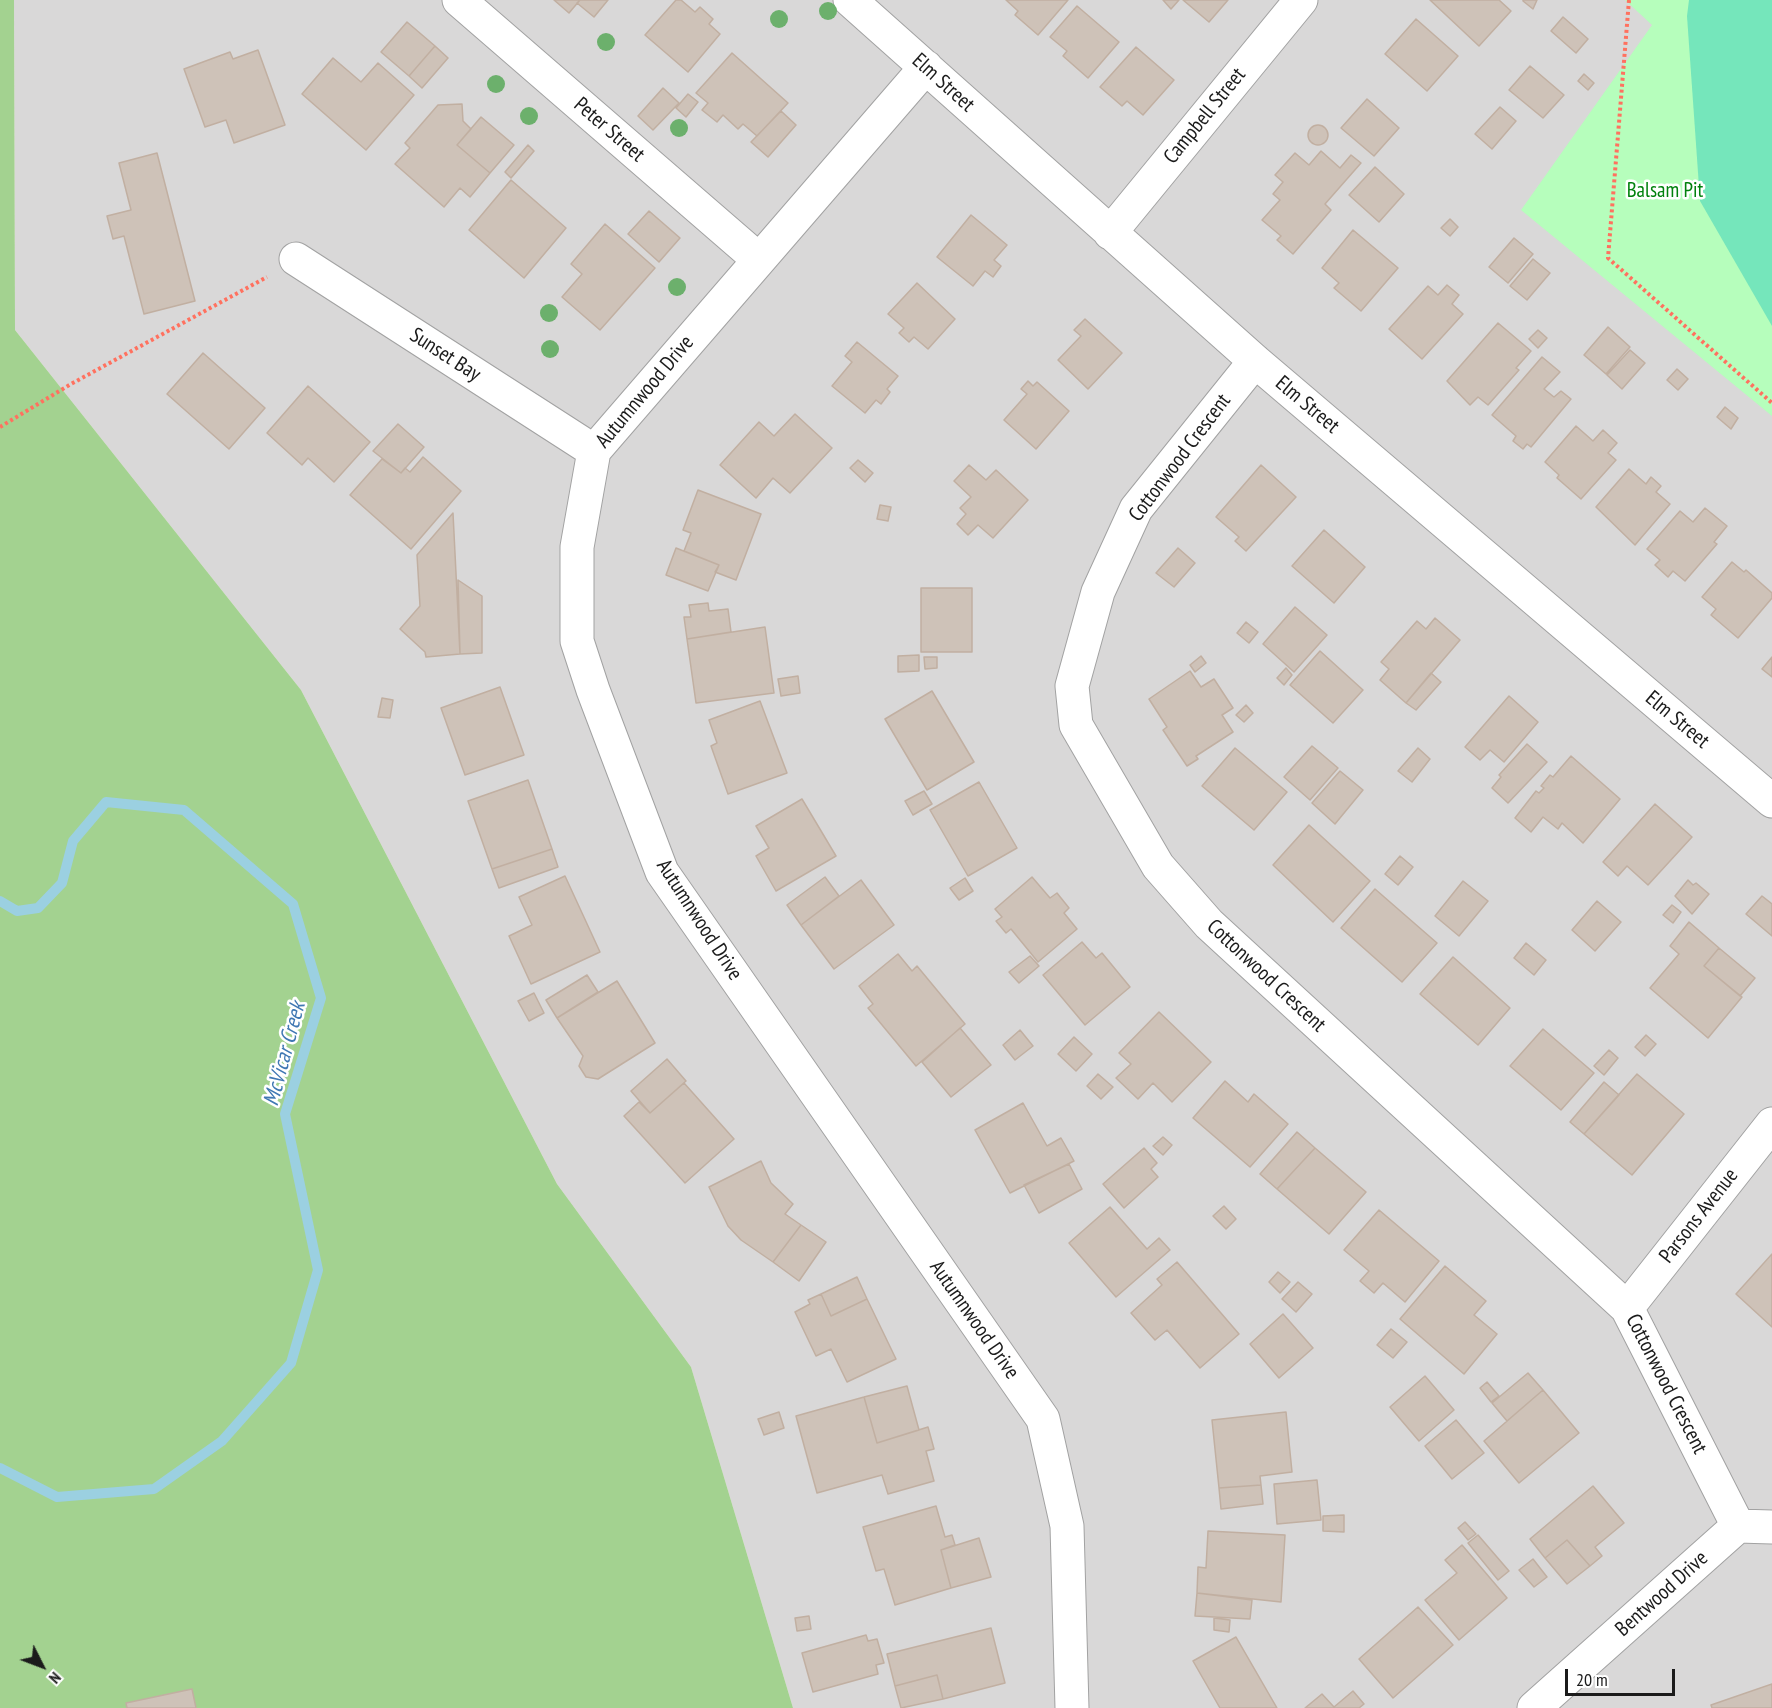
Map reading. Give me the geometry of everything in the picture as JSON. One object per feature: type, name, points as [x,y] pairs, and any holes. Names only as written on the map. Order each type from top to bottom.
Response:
[{"type":"street","name":"Peter Street","points":[[459,0],[758,259]]},
{"type":"street","name":"Elm Street","points":[[849,0],[1254,361],[1772,801]]},
{"type":"street","name":"Campbell Street","points":[[1110,233],[1301,0]]},
{"type":"street","name":"Autumnwood Drive","points":[[926,67],[594,451],[578,547],[577,641],[662,872],[1042,1419],[1067,1526],[1071,1708]]},
{"type":"street","name":"Sunset Bay","points":[[296,259],[594,451]]},
{"type":"street","name":"Cottonwood Crescent","points":[[1254,361],[1136,509],[1098,592],[1072,686],[1076,725],[1158,866],[1209,924],[1627,1308],[1738,1526]]},
{"type":"street","name":"Parsons Avenue","points":[[1627,1308],[1772,1124]]},
{"type":"street","points":[[1738,1526],[1772,1527]]},
{"type":"street","name":"Bentwood Drive","points":[[1534,1708],[1738,1526]]},
{"type":"path","points":[[1629,0],[1608,258],[1772,403]]},
{"type":"path","points":[[0,427],[72,384],[239,295],[296,259]]},
{"type":"shaded area","points":[[14,0],[1772,0],[1772,1708],[793,1708],[691,1367],[557,1184],[301,690],[15,330]]},
{"type":"green space","points":[[0,0],[14,0],[15,330],[301,690],[557,1184],[691,1367],[793,1708],[0,1708]]},
{"type":"green space","name":"Balsam Pit","points":[[1625,0],[1772,0],[1772,416],[1521,210],[1652,25]]},
{"type":"green space","points":[[1689,0],[1772,0],[1772,326],[1700,201],[1687,16]]},
{"type":"building","points":[[554,0],[580,0],[569,13]]},
{"type":"building","points":[[580,0],[608,0],[594,17],[577,3]]},
{"type":"building","points":[[676,0],[681,0],[695,12],[700,7],[713,19],[709,24],[720,34],[688,72],[645,35]]},
{"type":"building","points":[[1006,0],[1068,0],[1038,35],[1015,15],[1018,11]]},
{"type":"building","points":[[1163,0],[1179,0],[1171,9]]},
{"type":"building","points":[[1183,0],[1228,0],[1209,22]]},
{"type":"building","points":[[1430,0],[1499,0],[1511,11],[1479,46]]},
{"type":"building","points":[[1523,0],[1537,0],[1533,9],[1523,1]]},
{"type":"building","points":[[1077,6],[1119,42],[1088,78],[1063,56],[1067,51],[1050,37]]},
{"type":"building","points":[[1563,17],[1588,39],[1576,53],[1551,31]]},
{"type":"building","points":[[1416,19],[1458,56],[1427,91],[1385,54]]},
{"type":"building","points":[[407,22],[435,46],[409,76],[381,52]]},
{"type":"building","points":[[435,46],[448,58],[422,88],[409,76]]},
{"type":"building","points":[[1136,47],[1174,80],[1143,115],[1127,101],[1122,106],[1100,87]]},
{"type":"building","points":[[258,50],[285,125],[234,143],[226,120],[205,127],[184,69],[230,52],[233,59]]},
{"type":"building","points":[[732,53],[788,103],[757,136],[743,124],[738,129],[723,115],[717,122],[702,110],[708,103],[696,93]]},
{"type":"building","points":[[333,58],[361,82],[378,63],[414,95],[366,150],[302,94]]},
{"type":"building","points":[[1530,66],[1564,95],[1543,118],[1509,90]]},
{"type":"building","points":[[1584,74],[1594,83],[1588,90],[1578,81]]},
{"type":"building","points":[[663,88],[679,103],[653,130],[638,116]]},
{"type":"building","points":[[688,94],[698,102],[686,117],[676,108]]},
{"type":"building","points":[[1367,99],[1399,128],[1374,156],[1341,128]]},
{"type":"building","points":[[462,104],[463,121],[471,129],[457,145],[490,173],[470,197],[460,188],[444,207],[395,164],[410,148],[405,143],[438,105]]},
{"type":"building","points":[[1500,107],[1516,121],[1492,149],[1475,134]]},
{"type":"building","points":[[781,111],[796,125],[768,157],[751,142]]},
{"type":"building","points":[[481,117],[514,145],[490,173],[457,145]]},
{"type":"building","points":[[1318,125],[1325,128],[1328,135],[1325,142],[1318,145],[1311,142],[1308,135],[1311,128]]},
{"type":"building","points":[[528,145],[534,151],[511,178],[505,172]]},
{"type":"building","points":[[1321,151],[1340,168],[1351,155],[1361,163],[1325,204],[1331,210],[1293,254],[1277,240],[1281,236],[1262,220],[1280,200],[1273,194],[1283,182],[1275,175],[1295,153],[1309,165]]},
{"type":"building","points":[[157,153],[195,301],[144,314],[124,236],[113,239],[107,216],[131,210],[119,163]]},
{"type":"building","points":[[1375,167],[1404,194],[1379,222],[1349,195]]},
{"type":"building","points":[[511,180],[566,228],[524,278],[469,230]]},
{"type":"building","points":[[649,211],[680,238],[659,262],[628,234]]},
{"type":"building","points":[[971,215],[1007,245],[994,260],[1001,266],[993,277],[985,271],[973,286],[937,257]]},
{"type":"building","points":[[1450,219],[1458,227],[1450,236],[1441,228]]},
{"type":"building","points":[[605,224],[655,268],[600,330],[562,297],[582,274],[571,264]]},
{"type":"building","points":[[1353,230],[1398,268],[1361,311],[1334,288],[1339,283],[1322,268]]},
{"type":"building","points":[[1514,238],[1533,254],[1508,283],[1489,267]]},
{"type":"building","points":[[1533,259],[1550,273],[1527,300],[1510,286]]},
{"type":"building","points":[[917,283],[955,319],[928,349],[914,337],[909,342],[899,333],[904,328],[888,314]]},
{"type":"building","points":[[1447,285],[1459,295],[1452,304],[1463,314],[1422,359],[1389,329],[1428,286],[1438,295]]},
{"type":"building","points":[[1085,319],[1122,353],[1088,389],[1058,360],[1081,336],[1074,330]]},
{"type":"building","points":[[1498,323],[1531,351],[1516,368],[1519,370],[1488,405],[1478,397],[1470,405],[1447,381]]},
{"type":"building","points":[[1608,327],[1630,347],[1606,374],[1584,355]]},
{"type":"building","points":[[1538,330],[1547,338],[1538,348],[1529,339]]},
{"type":"building","points":[[857,342],[898,376],[887,389],[890,392],[881,404],[876,400],[865,413],[832,386],[852,362],[845,356]]},
{"type":"building","points":[[1630,350],[1645,363],[1622,389],[1607,375]]},
{"type":"building","points":[[203,353],[265,408],[229,449],[167,394]]},
{"type":"building","points":[[1542,357],[1560,372],[1544,389],[1554,397],[1561,391],[1571,399],[1531,447],[1527,444],[1523,449],[1513,441],[1516,436],[1492,415]]},
{"type":"building","points":[[1677,369],[1688,379],[1678,390],[1667,380]]},
{"type":"building","points":[[1028,381],[1033,386],[1037,382],[1069,411],[1036,449],[1004,420],[1027,394],[1021,389]]},
{"type":"building","points":[[308,386],[370,442],[334,482],[308,458],[302,465],[267,433]]},
{"type":"building","points":[[1725,407],[1738,418],[1731,429],[1717,417]]},
{"type":"building","points":[[795,414],[832,448],[790,493],[773,478],[756,498],[720,465],[759,422],[774,436]]},
{"type":"building","points":[[398,424],[424,447],[401,473],[373,451]]},
{"type":"building","points":[[1576,426],[1593,441],[1603,430],[1617,443],[1608,453],[1616,460],[1581,499],[1557,478],[1559,475],[1545,462]]},
{"type":"building","points":[[423,457],[461,491],[411,549],[350,495],[382,459],[401,473],[405,468],[410,472]]},
{"type":"building","points":[[858,460],[873,473],[865,482],[850,468]]},
{"type":"building","points":[[969,465],[986,480],[996,470],[1028,500],[993,538],[978,525],[968,535],[957,524],[966,514],[960,508],[971,497],[954,481]]},
{"type":"building","points":[[1261,465],[1296,497],[1246,551],[1235,541],[1239,537],[1216,517]]},
{"type":"building","points":[[1629,469],[1646,484],[1651,477],[1661,486],[1656,492],[1670,504],[1635,545],[1596,507]]},
{"type":"building","points":[[698,490],[761,514],[736,580],[715,572],[719,565],[684,551],[691,533],[683,530]]},
{"type":"building","points":[[880,505],[891,507],[888,521],[877,519]]},
{"type":"building","points":[[1705,508],[1727,526],[1714,542],[1717,544],[1685,581],[1673,571],[1668,577],[1655,565],[1660,560],[1647,549],[1680,511],[1693,522]]},
{"type":"building","points":[[453,513],[460,654],[426,657],[425,652],[400,629],[420,606],[417,555]]},
{"type":"building","points":[[1324,530],[1365,567],[1334,603],[1292,566]]},
{"type":"building","points":[[676,548],[719,565],[708,591],[666,575]]},
{"type":"building","points":[[1178,548],[1195,563],[1174,587],[1156,573]]},
{"type":"building","points":[[1732,562],[1744,572],[1746,570],[1772,593],[1772,598],[1738,638],[1711,615],[1716,609],[1702,597]]},
{"type":"building","points":[[458,580],[482,596],[482,653],[460,654]]},
{"type":"building","points":[[921,588],[972,588],[972,652],[921,652]]},
{"type":"building","points":[[708,603],[709,611],[728,609],[731,632],[687,639],[684,617],[691,617],[689,605]]},
{"type":"building","points":[[1295,607],[1327,635],[1294,672],[1263,644]]},
{"type":"building","points":[[1435,618],[1460,640],[1406,703],[1380,680],[1389,669],[1381,662],[1417,621],[1426,629]]},
{"type":"building","points":[[1246,622],[1258,632],[1249,643],[1237,633]]},
{"type":"building","points":[[765,627],[774,693],[696,703],[687,639]]},
{"type":"building","points":[[1320,651],[1363,690],[1333,723],[1290,685]]},
{"type":"building","points":[[919,655],[919,671],[898,672],[898,656]]},
{"type":"building","points":[[1201,656],[1206,663],[1195,672],[1190,665]]},
{"type":"building","points":[[924,657],[937,657],[937,668],[925,669]]},
{"type":"building","points":[[1772,657],[1772,677],[1762,669]]},
{"type":"building","points":[[1286,668],[1292,675],[1284,685],[1277,678]]},
{"type":"building","points":[[1190,671],[1201,687],[1214,679],[1233,708],[1222,715],[1233,732],[1196,756],[1198,759],[1187,766],[1163,730],[1167,727],[1149,699]]},
{"type":"building","points":[[1431,673],[1441,682],[1416,710],[1406,703]]},
{"type":"building","points":[[798,676],[800,693],[781,696],[778,679]]},
{"type":"building","points":[[500,687],[524,755],[465,775],[441,708]]},
{"type":"building","points":[[932,691],[974,762],[927,790],[885,719]]},
{"type":"building","points":[[1509,696],[1538,722],[1504,762],[1490,750],[1480,760],[1465,747]]},
{"type":"building","points":[[382,698],[393,700],[390,718],[378,717]]},
{"type":"building","points":[[760,701],[787,773],[728,794],[711,746],[717,743],[709,720]]},
{"type":"building","points":[[1246,705],[1253,713],[1244,722],[1236,715]]},
{"type":"building","points":[[1527,744],[1547,762],[1508,803],[1492,788],[1501,777],[1499,775]]},
{"type":"building","points":[[1312,746],[1338,768],[1310,800],[1284,777]]},
{"type":"building","points":[[1235,748],[1287,792],[1254,830],[1202,786]]},
{"type":"building","points":[[1418,748],[1430,759],[1412,782],[1398,771]]},
{"type":"building","points":[[1571,756],[1620,799],[1583,843],[1562,823],[1558,829],[1543,817],[1531,832],[1515,818],[1536,791],[1539,793],[1544,788],[1541,786],[1550,775],[1553,777]]},
{"type":"building","points":[[1340,771],[1363,790],[1335,824],[1312,803]]},
{"type":"building","points":[[528,780],[552,849],[492,869],[468,801]]},
{"type":"building","points":[[979,782],[1017,848],[968,876],[930,810]]},
{"type":"building","points":[[924,791],[932,804],[913,815],[905,801]]},
{"type":"building","points":[[802,799],[836,856],[776,891],[756,856],[769,848],[756,826]]},
{"type":"building","points":[[1655,804],[1692,837],[1648,885],[1627,866],[1618,876],[1603,862]]},
{"type":"building","points":[[1309,825],[1370,881],[1333,922],[1273,865]]},
{"type":"building","points":[[552,849],[558,867],[499,888],[492,869]]},
{"type":"building","points":[[1400,856],[1413,867],[1398,885],[1385,874]]},
{"type":"building","points":[[565,876],[600,952],[531,984],[509,936],[532,925],[519,897]]},
{"type":"building","points":[[825,877],[839,896],[801,925],[787,905]]},
{"type":"building","points":[[1032,877],[1050,898],[1057,893],[1069,908],[1064,913],[1077,929],[1038,962],[1011,929],[1006,933],[996,921],[1002,917],[995,909]]},
{"type":"building","points":[[965,878],[973,891],[959,900],[950,888]]},
{"type":"building","points":[[861,880],[894,925],[834,969],[801,925]]},
{"type":"building","points":[[1688,880],[1693,885],[1696,883],[1709,894],[1692,914],[1675,896]]},
{"type":"building","points":[[1463,881],[1488,901],[1459,936],[1435,916]]},
{"type":"building","points":[[1375,889],[1437,943],[1402,982],[1341,928]]},
{"type":"building","points":[[1762,896],[1772,904],[1772,936],[1746,914]]},
{"type":"building","points":[[1597,901],[1621,922],[1595,951],[1572,930]]},
{"type":"building","points":[[1672,905],[1681,912],[1673,923],[1663,915]]},
{"type":"building","points":[[1689,922],[1719,948],[1704,966],[1742,997],[1708,1038],[1650,988],[1679,954],[1670,946]]},
{"type":"building","points":[[1082,942],[1096,958],[1102,953],[1130,987],[1085,1025],[1043,975]]},
{"type":"building","points":[[1526,943],[1546,960],[1534,975],[1514,958]]},
{"type":"building","points":[[1719,948],[1755,978],[1740,996],[1704,966]]},
{"type":"building","points":[[898,954],[912,971],[917,966],[965,1024],[916,1066],[868,1008],[873,1004],[859,986]]},
{"type":"building","points":[[1030,956],[1039,966],[1019,983],[1009,972]]},
{"type":"building","points":[[1453,957],[1510,1008],[1478,1045],[1420,994]]},
{"type":"building","points":[[587,975],[598,992],[557,1018],[546,1000]]},
{"type":"building","points":[[617,981],[655,1043],[598,1079],[586,1077],[579,1066],[583,1056],[557,1018]]},
{"type":"building","points":[[534,993],[544,1013],[529,1021],[518,1001]]},
{"type":"building","points":[[1159,1012],[1211,1062],[1172,1102],[1153,1083],[1138,1099],[1116,1078],[1131,1064],[1119,1053]]},
{"type":"building","points":[[960,1028],[991,1065],[951,1097],[922,1062]]},
{"type":"building","points":[[1543,1029],[1594,1073],[1561,1110],[1510,1066]]},
{"type":"building","points":[[1020,1030],[1033,1046],[1015,1060],[1003,1045]]},
{"type":"building","points":[[1646,1035],[1656,1044],[1645,1056],[1635,1047]]},
{"type":"building","points":[[1074,1037],[1092,1054],[1076,1071],[1058,1054]]},
{"type":"building","points":[[1609,1050],[1618,1058],[1604,1075],[1594,1066]]},
{"type":"building","points":[[667,1059],[686,1081],[650,1113],[631,1091]]},
{"type":"building","points":[[1098,1074],[1113,1087],[1101,1099],[1087,1086]]},
{"type":"building","points":[[1637,1074],[1684,1114],[1632,1175],[1584,1134]]},
{"type":"building","points":[[1225,1081],[1248,1102],[1254,1094],[1288,1124],[1250,1167],[1193,1118]]},
{"type":"building","points":[[1604,1082],[1619,1095],[1584,1134],[1570,1122]]},
{"type":"building","points":[[684,1083],[734,1139],[685,1183],[624,1116],[639,1102],[650,1113]]},
{"type":"building","points":[[1023,1103],[1047,1146],[1061,1138],[1074,1161],[1010,1193],[975,1130]]},
{"type":"building","points":[[1297,1132],[1315,1148],[1277,1189],[1260,1174]]},
{"type":"building","points":[[1163,1137],[1172,1145],[1163,1155],[1153,1146]]},
{"type":"building","points":[[1144,1148],[1157,1163],[1151,1169],[1158,1177],[1124,1208],[1103,1184]]},
{"type":"building","points":[[1315,1148],[1366,1192],[1329,1234],[1277,1189]]},
{"type":"building","points":[[761,1161],[771,1183],[793,1204],[785,1214],[801,1225],[773,1262],[741,1240],[728,1226],[709,1187]]},
{"type":"building","points":[[1069,1164],[1082,1189],[1039,1213],[1024,1185]]},
{"type":"building","points":[[1224,1206],[1236,1219],[1226,1229],[1213,1216]]},
{"type":"building","points":[[1110,1207],[1147,1249],[1159,1238],[1170,1250],[1116,1297],[1069,1243]]},
{"type":"building","points":[[1379,1210],[1439,1261],[1405,1302],[1383,1283],[1374,1293],[1360,1281],[1369,1271],[1344,1250]]},
{"type":"building","points":[[801,1225],[826,1242],[799,1281],[773,1262]]},
{"type":"building","points":[[1772,1254],[1772,1327],[1736,1294]]},
{"type":"building","points":[[1177,1262],[1239,1334],[1200,1368],[1167,1330],[1155,1340],[1131,1313],[1162,1285],[1157,1279]]},
{"type":"building","points":[[1445,1266],[1486,1301],[1474,1315],[1497,1334],[1464,1374],[1400,1319]]},
{"type":"building","points":[[1278,1272],[1290,1282],[1280,1293],[1269,1282]]},
{"type":"building","points":[[857,1277],[867,1299],[831,1316],[821,1294]]},
{"type":"building","points":[[1298,1282],[1312,1294],[1296,1312],[1282,1299]]},
{"type":"building","points":[[821,1294],[831,1316],[867,1299],[896,1359],[847,1382],[831,1349],[816,1356],[795,1312],[810,1304],[808,1300]]},
{"type":"building","points":[[1283,1314],[1313,1348],[1279,1378],[1250,1344]]},
{"type":"building","points":[[1391,1329],[1407,1342],[1393,1358],[1377,1345]]},
{"type":"building","points":[[1528,1373],[1543,1390],[1507,1421],[1492,1403]]},
{"type":"building","points":[[1425,1376],[1454,1410],[1419,1441],[1390,1407]]},
{"type":"building","points":[[1487,1382],[1499,1396],[1491,1402],[1480,1388]]},
{"type":"building","points":[[907,1386],[919,1430],[877,1443],[864,1397]]},
{"type":"building","points":[[1543,1390],[1579,1433],[1519,1483],[1484,1441]]},
{"type":"building","points":[[864,1397],[877,1443],[928,1427],[934,1449],[926,1451],[934,1481],[888,1494],[882,1475],[817,1493],[796,1416]]},
{"type":"building","points":[[779,1412],[784,1428],[764,1435],[758,1419]]},
{"type":"building","points":[[1286,1412],[1292,1472],[1260,1476],[1261,1485],[1219,1488],[1212,1420]]},
{"type":"building","points":[[1456,1420],[1484,1453],[1452,1479],[1425,1446]]},
{"type":"building","points":[[1317,1480],[1321,1520],[1277,1524],[1274,1484]]},
{"type":"building","points":[[1261,1485],[1263,1504],[1221,1509],[1219,1488]]},
{"type":"building","points":[[1593,1486],[1624,1523],[1595,1547],[1602,1556],[1590,1566],[1567,1540],[1545,1558],[1530,1539]]},
{"type":"building","points":[[936,1506],[945,1537],[952,1535],[955,1545],[941,1550],[951,1588],[895,1605],[884,1569],[876,1571],[863,1527]]},
{"type":"building","points":[[1344,1515],[1344,1532],[1323,1531],[1323,1516]]},
{"type":"building","points":[[1465,1522],[1476,1534],[1468,1540],[1458,1528]]},
{"type":"building","points":[[1208,1531],[1285,1535],[1281,1602],[1197,1593],[1198,1567],[1206,1568]]},
{"type":"building","points":[[1478,1535],[1509,1571],[1498,1580],[1468,1543]]},
{"type":"building","points":[[979,1538],[991,1577],[951,1588],[941,1550]]},
{"type":"building","points":[[1567,1540],[1590,1566],[1567,1584],[1545,1558]]},
{"type":"building","points":[[1462,1545],[1507,1598],[1459,1640],[1425,1600],[1457,1573],[1445,1560]]},
{"type":"building","points":[[1533,1559],[1547,1577],[1534,1587],[1519,1570]]},
{"type":"building","points":[[1197,1593],[1252,1600],[1250,1619],[1195,1616]]},
{"type":"building","points":[[1418,1607],[1453,1645],[1393,1698],[1359,1659]]},
{"type":"building","points":[[809,1616],[811,1629],[797,1631],[795,1618]]},
{"type":"building","points":[[1214,1618],[1230,1620],[1229,1632],[1214,1630]]},
{"type":"building","points":[[991,1628],[1005,1683],[943,1699],[937,1675],[895,1686],[887,1654]]},
{"type":"building","points":[[866,1635],[868,1641],[877,1639],[884,1663],[876,1665],[878,1674],[813,1692],[802,1653]]},
{"type":"building","points":[[1236,1637],[1277,1708],[1220,1708],[1193,1661]]},
{"type":"building","points":[[937,1675],[943,1699],[901,1708],[895,1686]]},
{"type":"building","points":[[1772,1684],[1772,1708],[1712,1708],[1711,1705]]},
{"type":"building","points":[[192,1689],[196,1708],[127,1708],[126,1703]]},
{"type":"building","points":[[1353,1691],[1364,1704],[1359,1708],[1305,1708],[1322,1694],[1334,1707]]},
{"type":"waterway","name":"McVicar Creek","points":[[0,901],[17,911],[38,908],[62,883],[73,841],[106,802],[184,810],[293,904],[321,998],[285,1114],[318,1270],[291,1363],[222,1441],[154,1489],[57,1497],[0,1468]]}]
